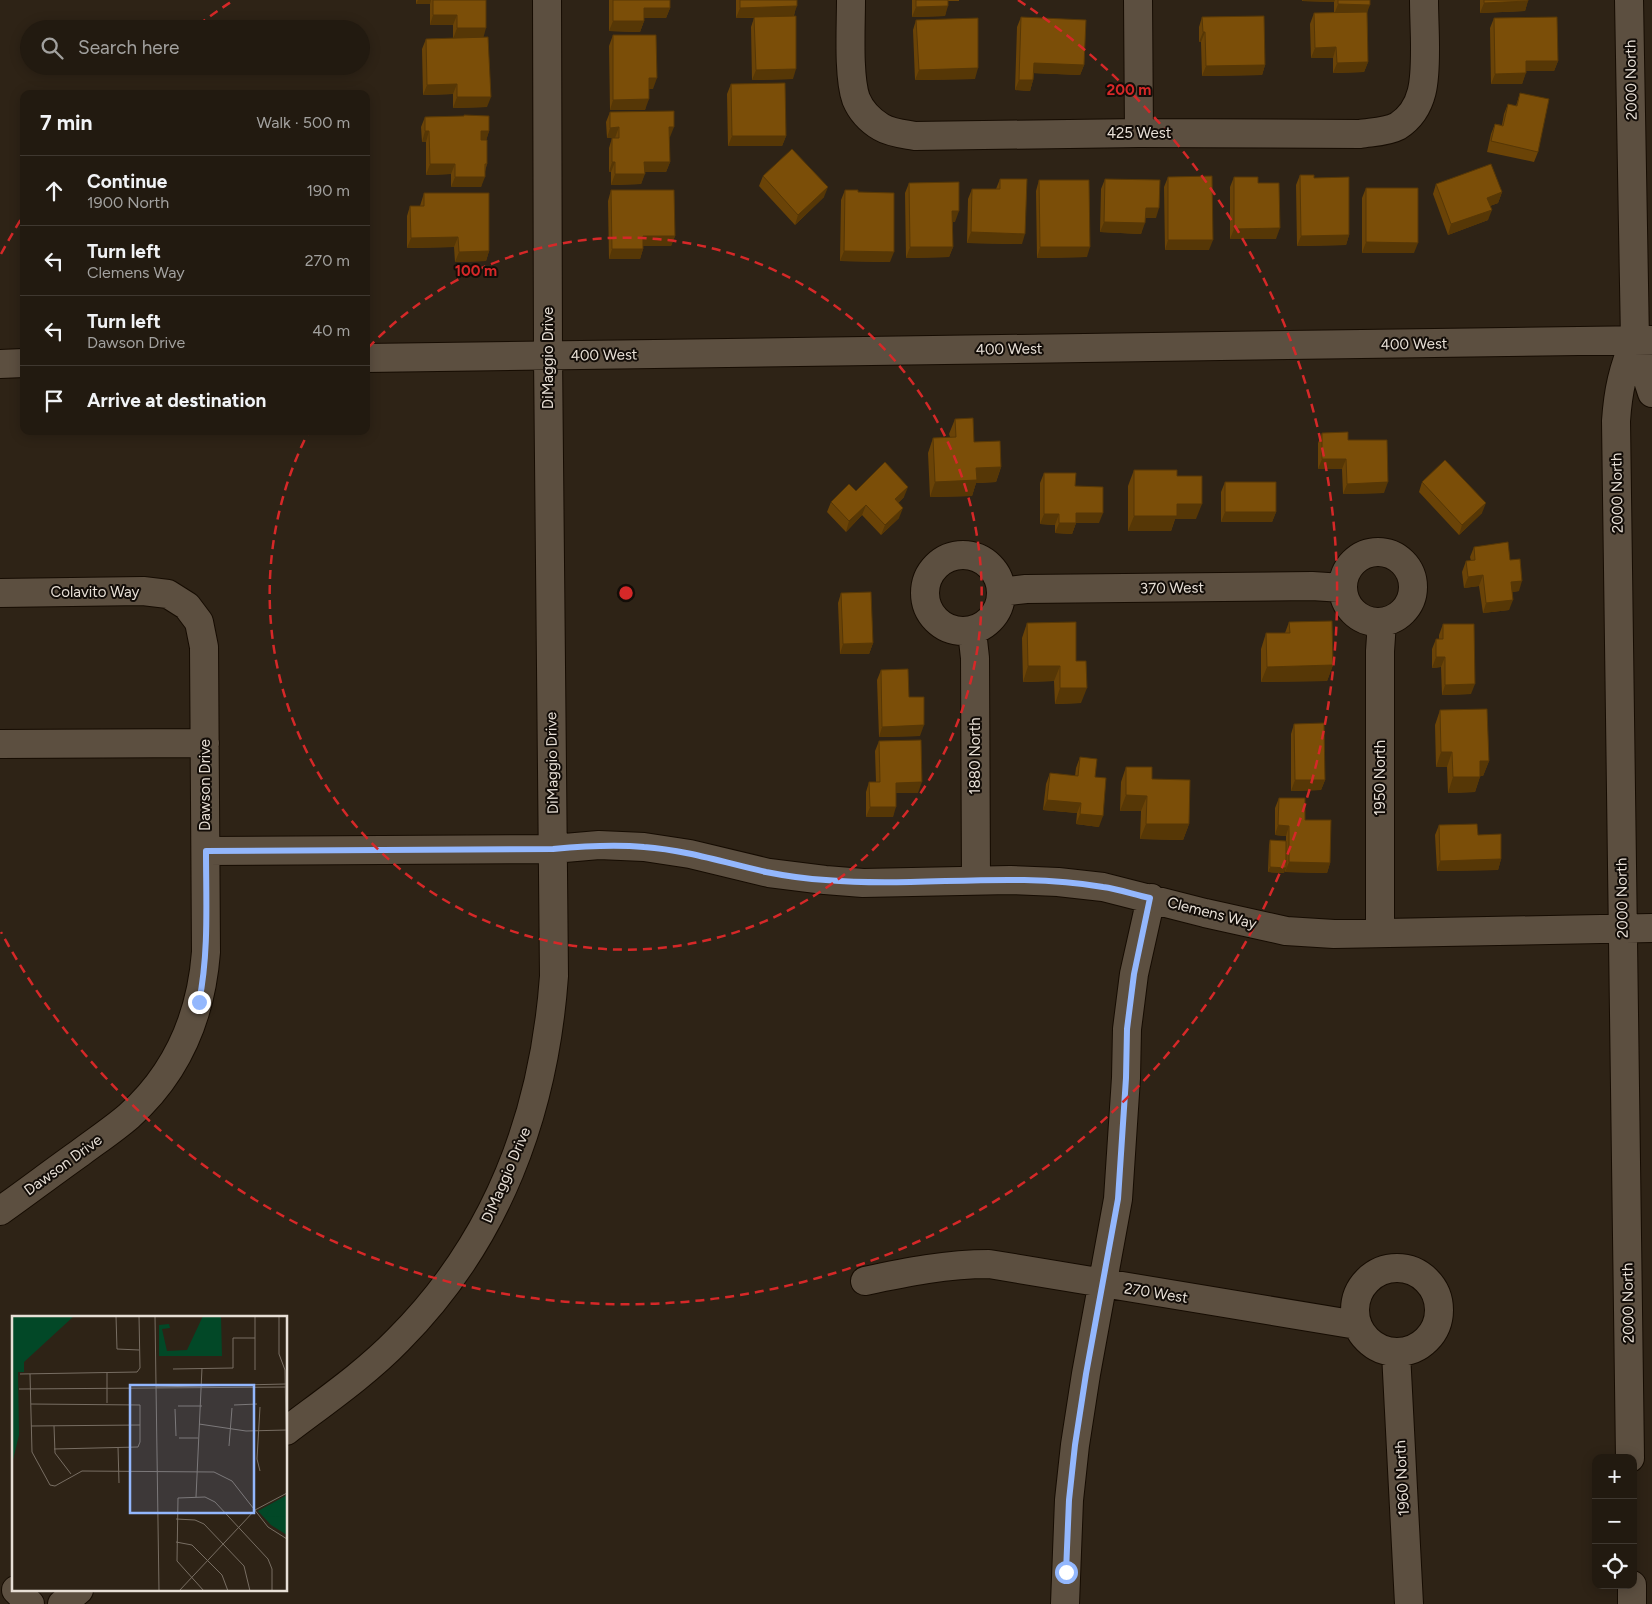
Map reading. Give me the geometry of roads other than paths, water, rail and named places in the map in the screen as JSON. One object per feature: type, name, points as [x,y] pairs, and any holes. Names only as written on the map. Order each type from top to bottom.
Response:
[{"type":"street","name":"DiMaggio Drive","points":[[288,1429],[371,1365],[397,1342],[421,1316],[464,1260],[502,1192],[517,1156],[530,1119],[546,1048],[552,1012],[554,976],[548,356],[547,0]]},
{"type":"street","name":"425 West","points":[[851,0],[852,71],[856,99],[862,111],[882,128],[915,136],[1140,133],[1360,134],[1385,130],[1397,126],[1412,114],[1418,105],[1425,81],[1424,0]]},
{"type":"street","points":[[1138,0],[1140,133]]},
{"type":"street","name":"2000 North","points":[[1629,0],[1643,340],[1652,393]]},
{"type":"street","name":"400 West","points":[[370,358],[1643,340]]},
{"type":"street","name":"2000 North","points":[[1630,1454],[1616,421],[1617,399],[1625,362],[1643,340]]},
{"type":"street","points":[[0,364],[20,363]]},
{"type":"street","points":[[1379,551],[1389,553],[1405,563],[1413,581],[1414,590],[1412,600],[1400,615],[1392,620],[1382,622],[1372,622],[1355,614],[1344,598],[1343,588],[1347,570],[1353,562],[1370,552],[1379,551]]},
{"type":"street","points":[[958,555],[974,557],[988,564],[999,582],[1001,592],[996,612],[986,624],[972,631],[962,632],[951,631],[934,619],[928,610],[924,590],[926,580],[932,570],[939,563],[958,555]]},
{"type":"street","name":"370 West","points":[[1001,592],[1026,589],[1312,586],[1343,588]]},
{"type":"street","name":"Colavito Way","points":[[0,593],[143,591],[168,594],[187,606]]},
{"type":"street","name":"Dawson Drive","points":[[0,1211],[128,1116],[148,1097],[166,1075],[181,1050],[199,1002],[206,952],[204,647],[199,622],[187,606]]},
{"type":"street","name":"1950 North","points":[[1380,933],[1380,651],[1382,622]]},
{"type":"street","name":"1880 North","points":[[972,631],[975,658],[976,880]]},
{"type":"street","points":[[0,744],[205,743]]},
{"type":"street","name":"Clemens Way","points":[[206,851],[553,849],[600,845],[644,847],[690,854],[769,872],[825,880],[863,883],[976,880],[1058,882],[1094,886],[1286,931],[1334,934],[1652,928]]},
{"type":"street","points":[[1065,1604],[1069,1500],[1075,1445],[1118,1199],[1126,1078],[1127,1029],[1134,974],[1150,898]]},
{"type":"street","name":"270 West","points":[[865,1281],[935,1267],[960,1264],[989,1264],[1357,1325]]},
{"type":"street","points":[[1397,1267],[1410,1269],[1422,1275],[1432,1285],[1438,1297],[1440,1311],[1438,1324],[1431,1336],[1422,1345],[1409,1351],[1396,1353],[1384,1351],[1372,1345],[1363,1336],[1357,1325],[1355,1312],[1356,1298],[1362,1286],[1372,1276],[1384,1269],[1397,1267]]},
{"type":"street","name":"1960 North","points":[[1396,1353],[1409,1604]]},
{"type":"street","points":[[0,1575],[12,1586]]},
{"type":"street","points":[[1632,1589],[1632,1604]]},
{"type":"street","points":[[18,1592],[30,1604]]},
{"type":"street","points":[[62,1604],[77,1592]]}]
